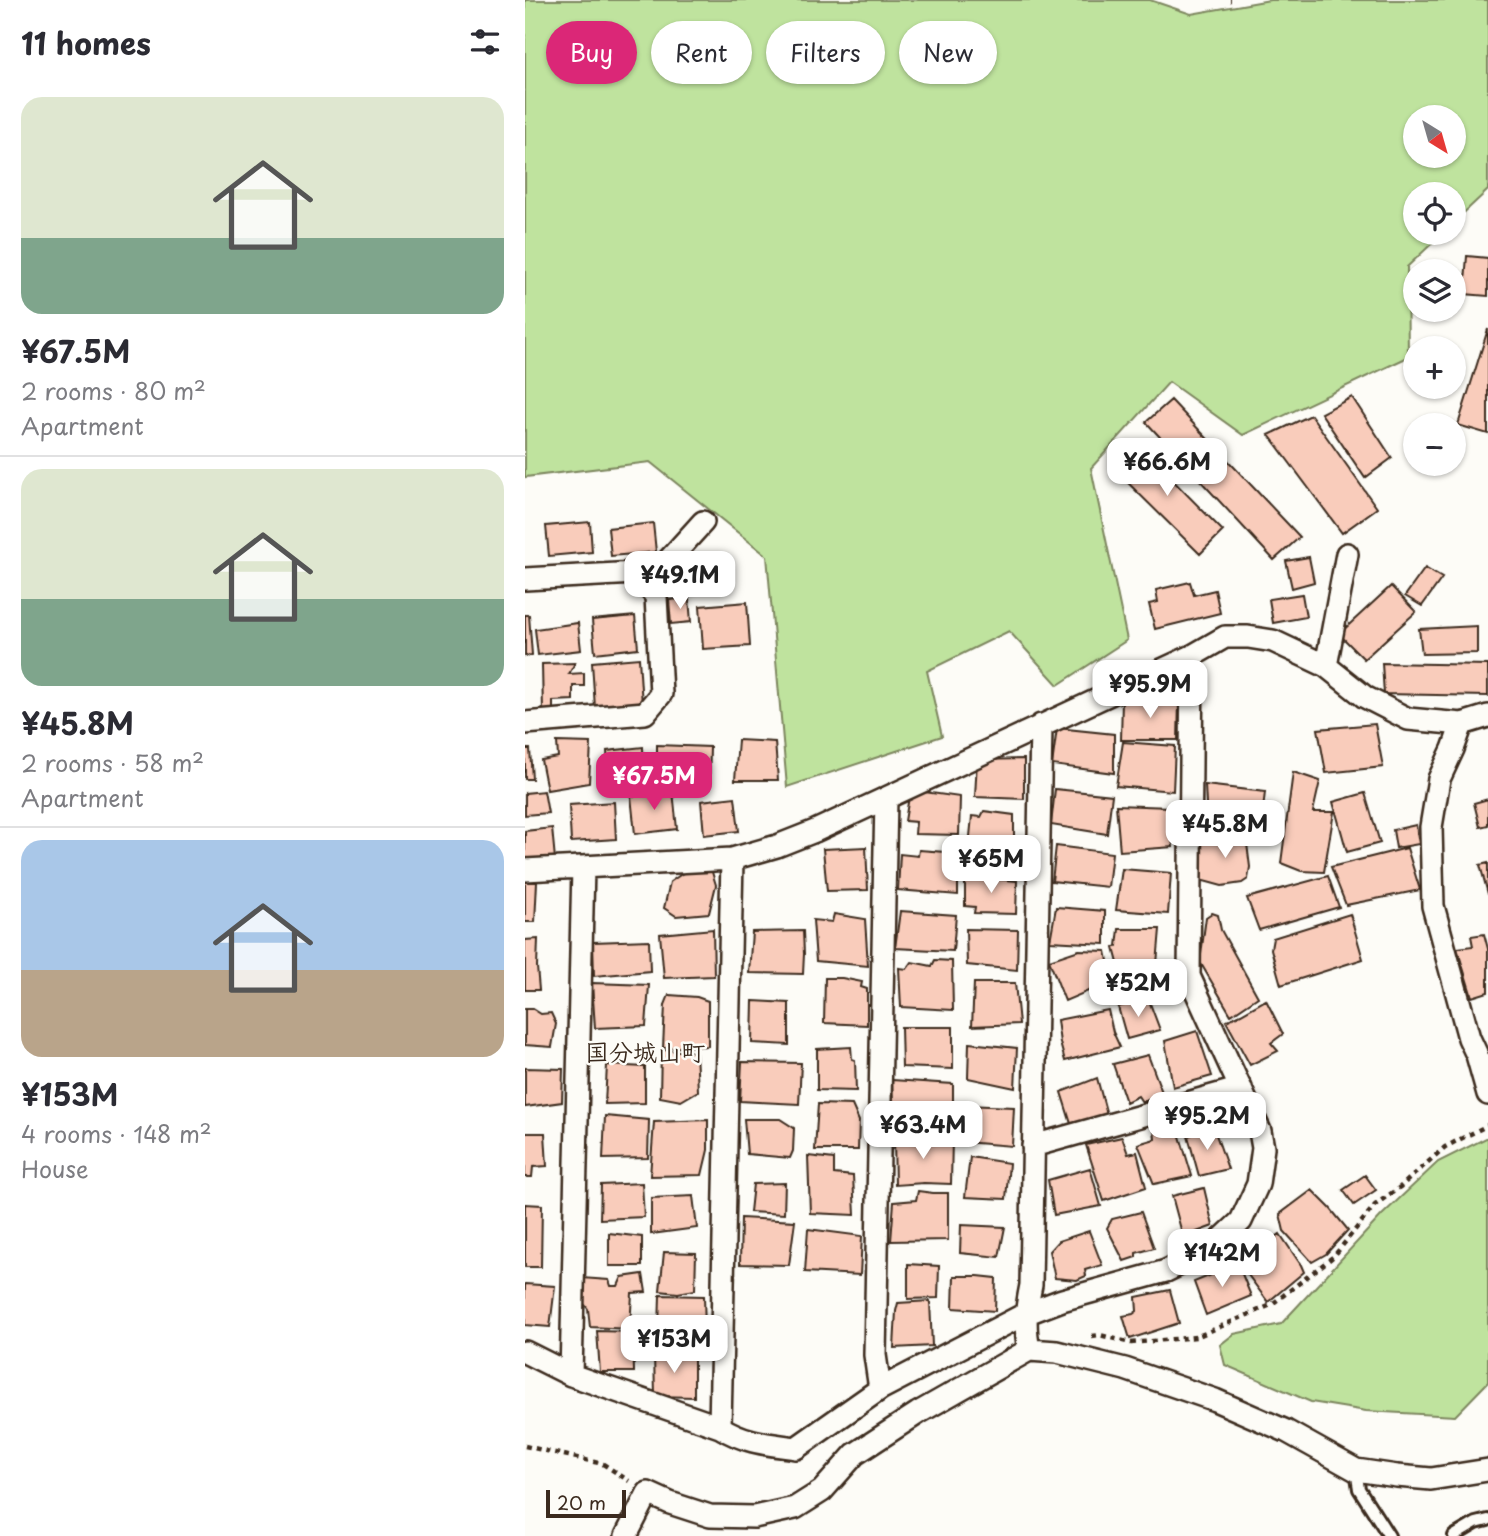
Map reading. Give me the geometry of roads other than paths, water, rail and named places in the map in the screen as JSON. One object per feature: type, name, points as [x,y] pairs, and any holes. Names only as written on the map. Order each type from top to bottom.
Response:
[{"type":"street","points":[[646,585],[703,522]]},
{"type":"street","points":[[1326,666],[1347,554]]},
{"type":"street","points":[[525,579],[636,573],[656,596],[660,694],[645,713],[525,723]]},
{"type":"street","points":[[525,870],[732,859],[777,846],[815,831],[1192,656],[1225,637],[1273,641],[1326,666],[1365,697],[1408,719],[1462,724],[1488,716]]},
{"type":"street","points":[[525,1352],[571,1375],[720,1427],[736,1437],[796,1448],[880,1389],[1025,1314],[1062,1300],[1166,1271],[1211,1249],[1241,1221],[1258,1184],[1263,1148],[1260,1131],[1189,976],[1192,656]]},
{"type":"street","points":[[1462,724],[1439,779],[1431,827],[1433,906],[1469,1038],[1477,1055],[1488,1094]]},
{"type":"street","points":[[1029,1350],[1025,1314],[1031,1285],[1041,725]]},
{"type":"street","points":[[880,1389],[875,1355],[886,798]]},
{"type":"street","points":[[720,1427],[732,859]]},
{"type":"street","points":[[571,1375],[583,867]]},
{"type":"street","points":[[1033,1146],[1241,1088]]},
{"type":"street","points":[[626,1536],[648,1493],[710,1516],[754,1517],[795,1508],[822,1491],[855,1454],[918,1413],[1029,1350],[1064,1353],[1125,1369],[1215,1399],[1286,1430],[1356,1470],[1431,1479],[1488,1470]]},
{"type":"lane","points":[[1356,1470],[1359,1489],[1389,1536]]},
{"type":"lane","points":[[1454,1536],[1476,1523],[1488,1520]]},
{"type":"district","name":"国分城山町","points":[[645,1053]]}]
